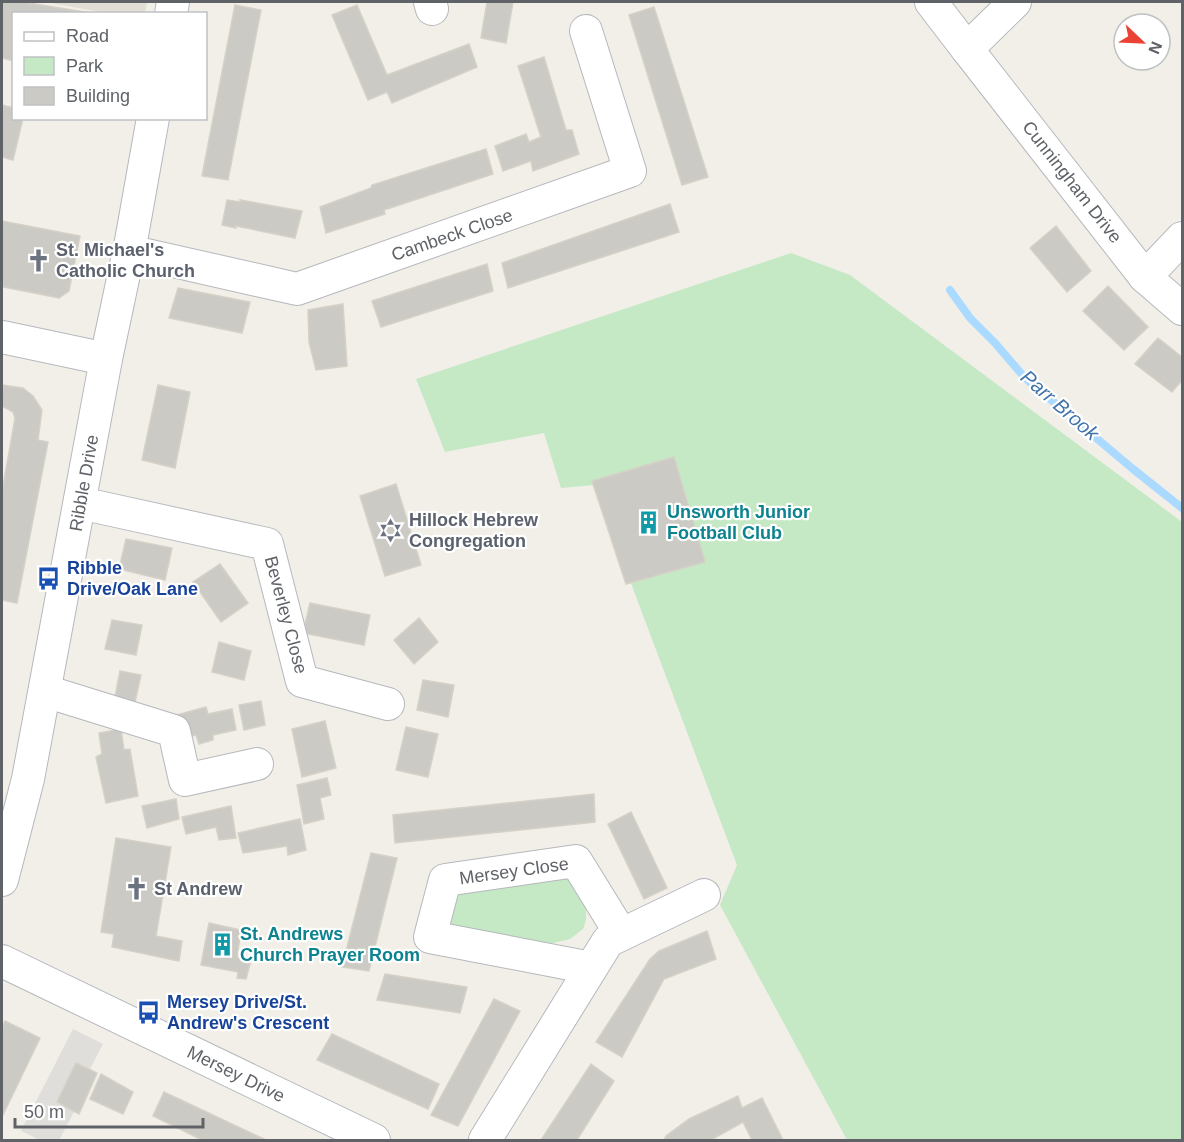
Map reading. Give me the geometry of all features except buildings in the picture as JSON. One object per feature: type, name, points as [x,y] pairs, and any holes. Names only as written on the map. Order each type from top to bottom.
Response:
[{"type":"street","name":"Cunningham Drive","points":[[931,2],[1145,277],[1182,309]]},
{"type":"street","points":[[967,49],[1015,2]]},
{"type":"street","name":"Cambeck Close","points":[[129,251],[297,289],[630,171],[586,31]]},
{"type":"street","name":"Ribble Drive","points":[[2,880],[28,779],[153,120]]},
{"type":"street","points":[[1145,277],[1182,238]]},
{"type":"street","points":[[2,337],[106,359]]},
{"type":"street","name":"Beverley Close","points":[[80,503],[267,544],[302,681],[388,704]]},
{"type":"street","points":[[45,691],[174,731],[185,780],[257,764]]},
{"type":"street","name":"Mersey Close","points":[[591,968],[430,937],[445,880],[576,861],[621,934]]},
{"type":"street","points":[[485,1140],[608,941],[704,895]]},
{"type":"street","name":"Mersey Drive","points":[[2,961],[374,1140]]},
{"type":"shaded area","points":[[45,2],[147,2],[145,12],[100,12]]},
{"type":"shaded area","points":[[73,1029],[103,1044],[90,1069],[97,1073],[79,1114],[74,1112],[59,1140],[40,1140],[21,1131]]},
{"type":"green space","points":[[791,253],[850,275],[1182,522],[1182,1140],[847,1140],[720,905],[737,865],[594,485],[561,488],[544,433],[445,452],[416,379]]},
{"type":"green space","points":[[558,868],[577,885],[586,909],[583,929],[570,939],[549,944],[450,927],[446,900],[453,888]]},
{"type":"waterway","name":"Parr Brook","points":[[950,290],[970,318],[1025,378],[1182,508]]},
{"type":"place","name":"St. Michael's Catholic Church","points":[[38,260]]},
{"type":"place","name":"Unsworth Junior Football Club","points":[[649,522]]},
{"type":"place","name":"Hillock Hebrew Congregation","points":[[391,530]]},
{"type":"place","name":"Ribble Drive/Oak Lane","points":[[49,578]]},
{"type":"place","name":"St Andrew","points":[[136,889]]},
{"type":"place","name":"St. Andrews Church Prayer Room","points":[[222,944]]},
{"type":"place","name":"Mersey Drive/St. Andrew's Crescent","points":[[149,1012]]}]
